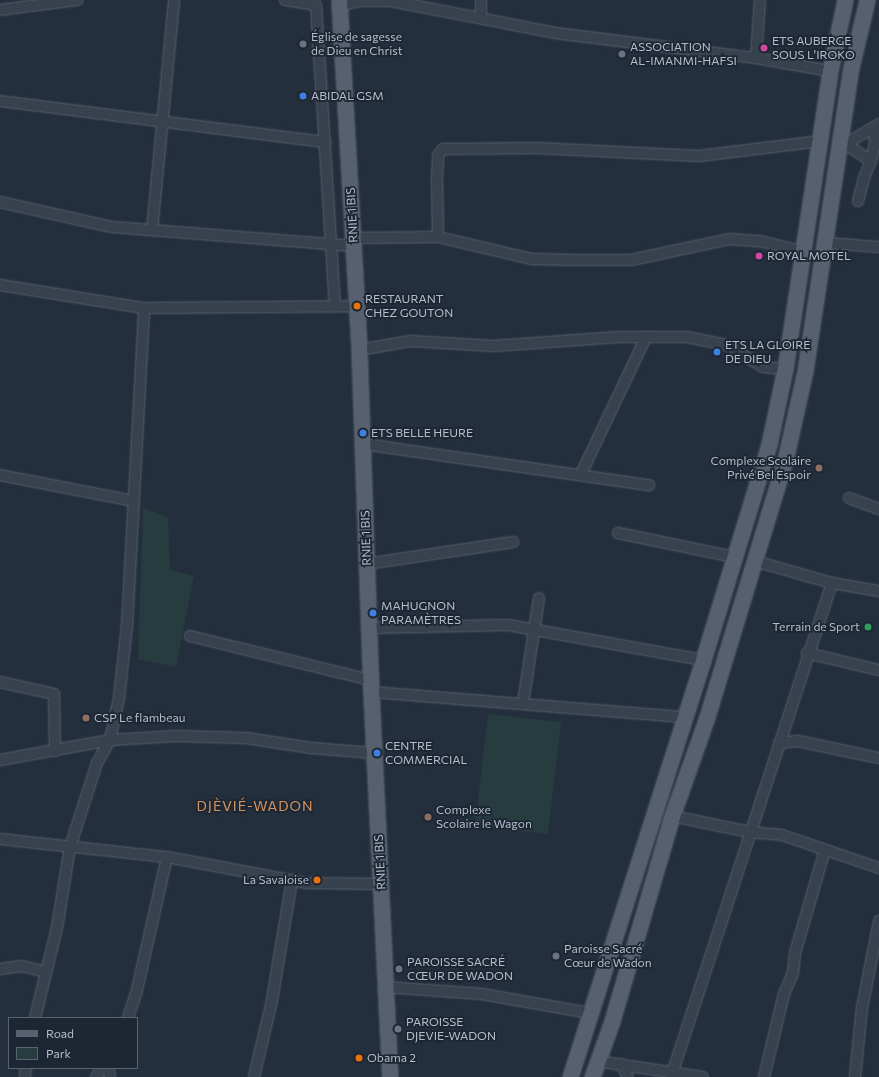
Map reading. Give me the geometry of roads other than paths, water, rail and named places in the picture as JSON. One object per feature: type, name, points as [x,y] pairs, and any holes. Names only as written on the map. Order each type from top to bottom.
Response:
[{"type":"main road","points":[[570,1077],[703,660],[769,444],[785,369],[821,141],[830,71],[845,0]]},
{"type":"main road","points":[[592,1077],[596,1061],[612,1021],[672,816],[706,720],[786,456],[803,379],[843,147],[850,72],[867,0]]},
{"type":"main road","name":"RNIE 1 BIS","points":[[339,3],[354,242],[370,686],[390,1077]]},
{"type":"street","points":[[0,10],[77,0]]},
{"type":"street","points":[[152,230],[174,0]]},
{"type":"street","points":[[285,0],[316,5],[335,306]]},
{"type":"street","points":[[481,0],[481,17]]},
{"type":"street","points":[[756,58],[760,0]]},
{"type":"street","points":[[339,3],[359,1],[391,1],[481,17],[555,33],[756,58],[830,71]]},
{"type":"street","points":[[0,101],[325,142]]},
{"type":"street","points":[[843,147],[876,127]]},
{"type":"street","points":[[858,201],[864,178],[872,161],[876,127]]},
{"type":"street","points":[[438,238],[438,155],[443,149],[537,148],[699,156],[821,141]]},
{"type":"street","points":[[843,147],[872,161]]},
{"type":"street","points":[[0,202],[112,227],[331,243],[438,238],[532,259],[631,260],[730,239],[760,241],[804,252]]},
{"type":"street","points":[[826,244],[879,247]]},
{"type":"street","points":[[0,285],[144,308],[356,306]]},
{"type":"street","points":[[35,1017],[57,928],[70,847],[96,763],[110,740],[119,698],[127,626],[144,308]]},
{"type":"street","points":[[581,474],[646,336]]},
{"type":"street","points":[[359,350],[410,341],[494,346],[646,336],[686,338],[727,345],[763,367],[785,369]]},
{"type":"street","points":[[362,444],[581,474],[649,485]]},
{"type":"street","points":[[0,475],[134,501]]},
{"type":"street","points":[[849,498],[879,509]]},
{"type":"street","points":[[618,533],[734,557]]},
{"type":"street","points":[[366,564],[513,542]]},
{"type":"street","points":[[755,561],[832,583],[879,591]]},
{"type":"street","points":[[672,1074],[807,653],[832,583]]},
{"type":"street","points":[[523,703],[539,598]]},
{"type":"street","points":[[368,628],[508,625],[703,660]]},
{"type":"street","points":[[190,636],[370,686],[523,703],[684,717]]},
{"type":"street","points":[[807,653],[879,670]]},
{"type":"street","points":[[0,682],[54,694],[55,751]]},
{"type":"street","points":[[784,726],[798,741]]},
{"type":"street","points":[[0,760],[110,740],[176,736],[246,738],[311,748],[374,753]]},
{"type":"street","points":[[779,743],[798,741],[879,758]]},
{"type":"street","points":[[672,816],[749,832],[782,835],[879,868]]},
{"type":"street","points":[[0,839],[167,857],[292,880],[381,884]]},
{"type":"street","points":[[764,1077],[778,1016],[793,973],[795,953],[825,850]]},
{"type":"street","points":[[128,1017],[137,990],[167,857]]},
{"type":"street","points":[[254,1077],[272,1000],[292,880]]},
{"type":"street","points":[[855,1077],[862,1008],[879,921]]},
{"type":"street","points":[[0,969],[22,966],[46,972]]},
{"type":"street","points":[[385,987],[482,994],[590,1013]]},
{"type":"street","points":[[596,1061],[621,1064],[672,1074],[703,1077]]},
{"type":"street","points":[[621,1064],[628,1077]]},
{"type":"place","name":"Église de sagesse de Dieu en Christ","points":[[303,44]]},
{"type":"place","name":"ETS AUBERGE SOUS L'IROKO","points":[[764,48]]},
{"type":"place","name":"ASSOCIATION AL-IMANMI-HAFSI","points":[[622,54]]},
{"type":"place","name":"ABIDAL GSM","points":[[303,96]]},
{"type":"place","name":"ROYAL MOTEL","points":[[759,256]]},
{"type":"place","name":"RESTAURANT CHEZ GOUTON","points":[[357,306]]},
{"type":"place","name":"ETS LA GLOIRE DE DIEU","points":[[717,352]]},
{"type":"place","name":"ETS BELLE HEURE","points":[[363,433]]},
{"type":"place","name":"Complexe Scolaire Privé Bel Espoir","points":[[819,468]]},
{"type":"place","name":"MAHUGNON PARAMÈTRES","points":[[373,613]]},
{"type":"place","name":"Terrain de Sport","points":[[868,627]]},
{"type":"place","name":"CSP Le flambeau","points":[[86,718]]},
{"type":"place","name":"CENTRE COMMERCIAL","points":[[377,753]]},
{"type":"place","name":"Complexe Scolaire le Wagon","points":[[428,817]]},
{"type":"place","name":"La Savaloise","points":[[317,880]]},
{"type":"place","name":"Paroisse Sacré Cœur de Wadon","points":[[556,956]]},
{"type":"place","name":"PAROISSE SACRÉ CŒUR DE WADON","points":[[399,969]]},
{"type":"place","name":"PAROISSE DJEVIE-WADON","points":[[398,1029]]},
{"type":"place","name":"Obama 2","points":[[359,1058]]},
{"type":"district","name":"DJÈVIÉ-WADON","points":[[255,806]]}]
